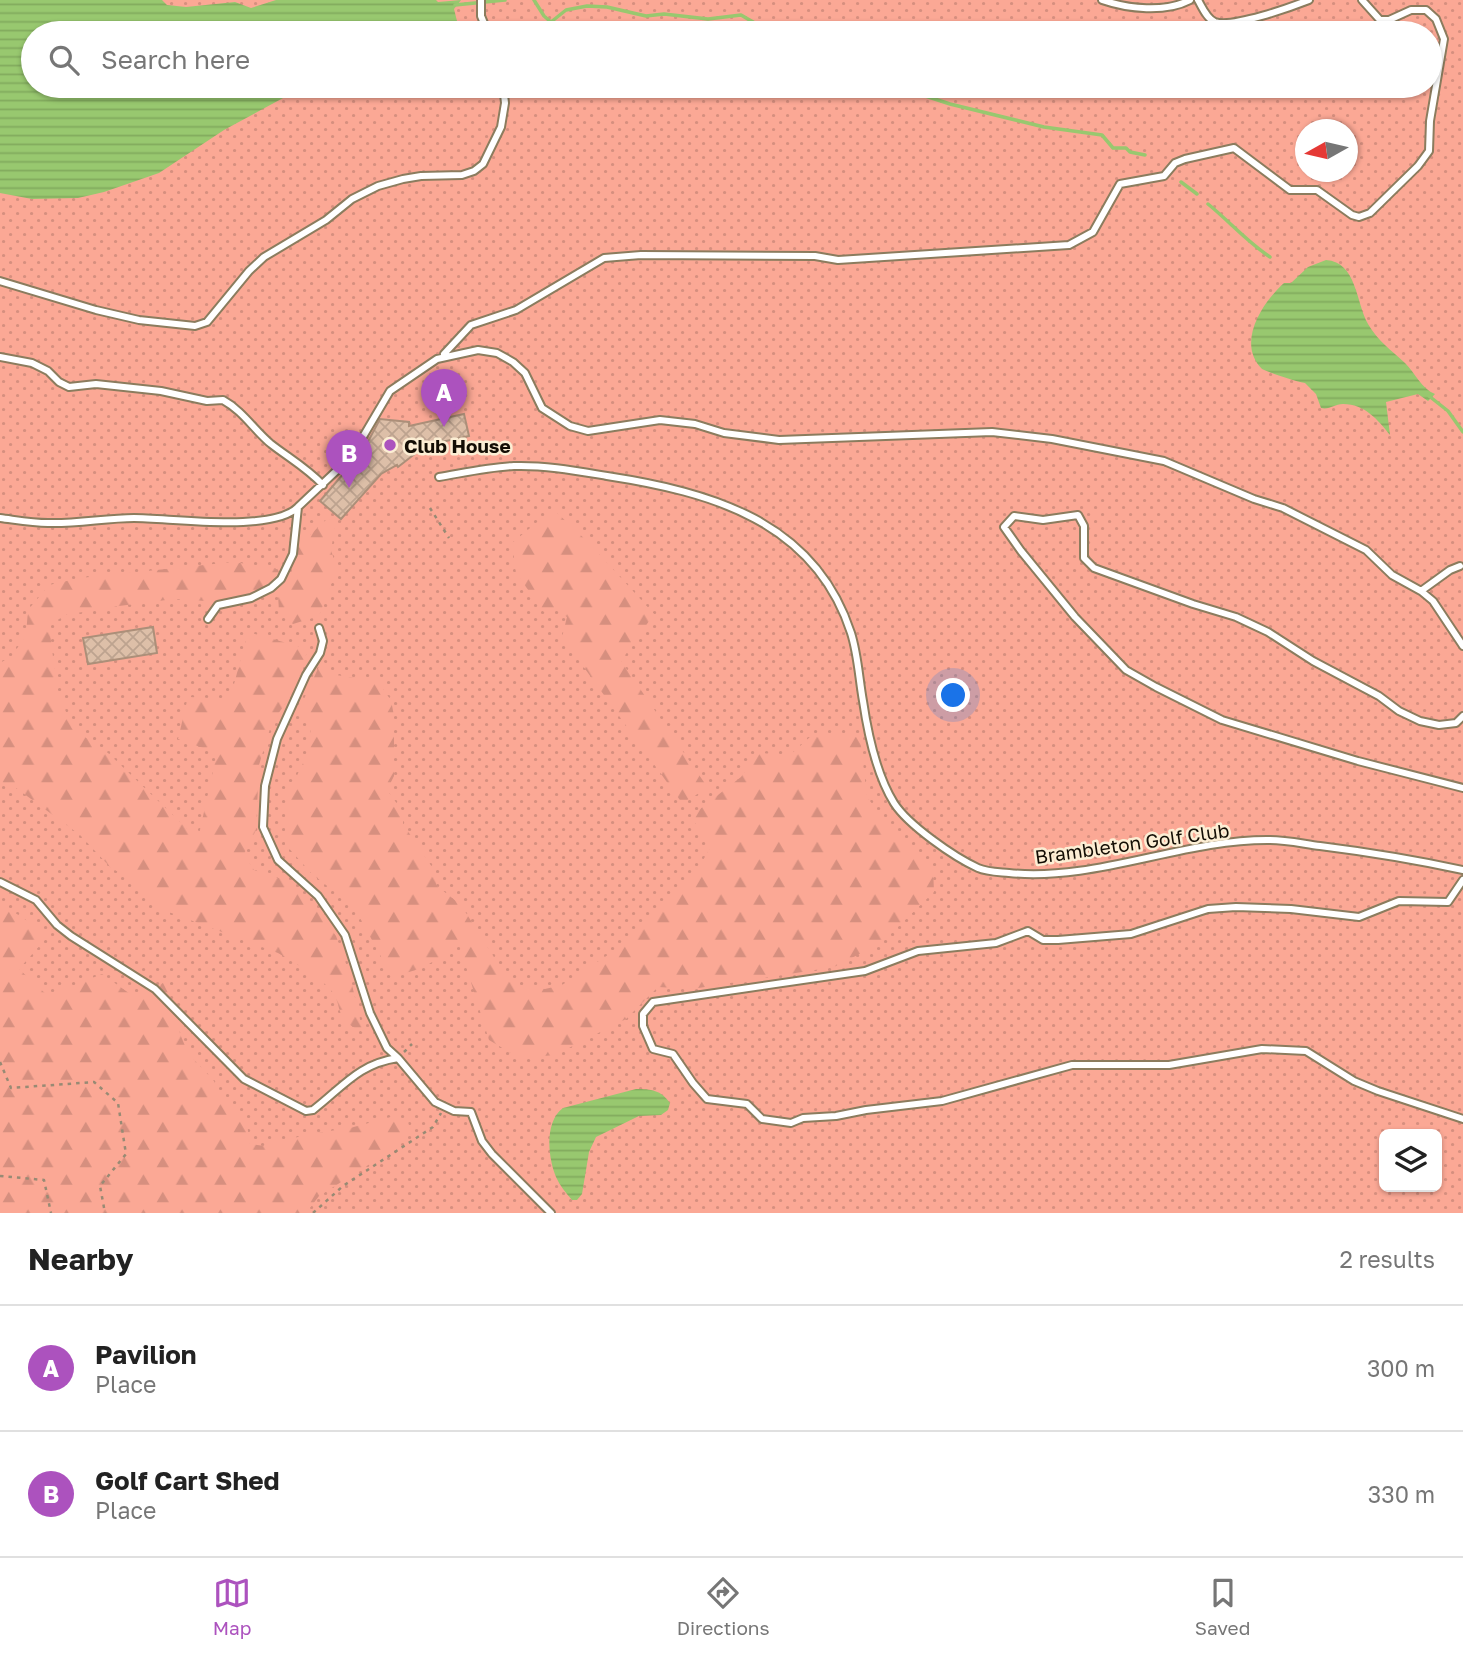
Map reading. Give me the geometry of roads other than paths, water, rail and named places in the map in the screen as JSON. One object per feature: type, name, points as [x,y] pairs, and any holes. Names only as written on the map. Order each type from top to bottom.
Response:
[{"type":"lane","points":[[481,0],[480,12],[483,21]]},
{"type":"lane","points":[[1102,0],[1147,8],[1180,5],[1190,0]]},
{"type":"lane","points":[[1198,0],[1213,21]]},
{"type":"lane","points":[[1236,21],[1309,0]]},
{"type":"lane","points":[[1362,0],[1380,20],[1389,20],[1411,10],[1426,10],[1437,21]]},
{"type":"lane","points":[[1442,29],[1442,50]]},
{"type":"lane","points":[[0,281],[139,320],[195,326],[207,322],[264,257],[326,220],[352,199],[378,186],[403,179],[474,172],[483,164],[501,127],[504,98]]},
{"type":"lane","points":[[0,517],[50,523],[134,518],[241,523],[293,512],[351,457],[390,391],[450,350],[458,337],[471,325],[516,310],[604,258],[641,254],[815,256],[838,260],[1069,245],[1093,232],[1120,184],[1164,176],[1175,163],[1234,148],[1290,190],[1317,190],[1352,215],[1359,217],[1370,213],[1418,166],[1429,151],[1433,98]]},
{"type":"lane","points":[[438,359],[478,350],[498,353],[525,373],[541,408],[570,426],[588,431],[660,420],[724,433],[779,440],[992,432],[1052,439],[1164,461],[1295,514],[1366,550],[1392,575],[1421,590],[1433,601],[1463,646]]},
{"type":"lane","points":[[0,358],[32,363],[69,387],[96,384],[161,391],[207,401],[223,400],[243,414],[273,445],[299,463],[323,485]]},
{"type":"lane","name":"Brambleton Golf Club","points":[[439,477],[513,466],[559,469],[655,483],[705,496],[749,513],[787,540],[827,582],[852,635],[872,747],[895,805],[945,850],[982,870],[1020,874],[1060,873],[1199,846],[1271,840],[1463,870]]},
{"type":"lane","points":[[208,619],[218,605],[251,597],[271,588],[281,579],[293,554],[299,507]]},
{"type":"lane","points":[[1463,716],[1456,723],[1439,725],[1420,720],[1399,711],[1379,696],[1313,661],[1268,632],[1236,617],[1094,568],[1084,558],[1084,526],[1078,515],[1043,520],[1014,516],[1004,527],[1075,617],[1126,670],[1222,720],[1358,761],[1463,788]]},
{"type":"lane","points":[[1421,590],[1450,570],[1461,566]]},
{"type":"lane","points":[[318,628],[323,641],[320,653],[306,675],[277,739],[265,786],[263,827],[278,860],[318,896],[345,935],[370,1013],[387,1048],[435,1102],[454,1111],[471,1112],[482,1141],[492,1154],[551,1213]]},
{"type":"lane","points":[[1463,880],[1448,902],[1399,901],[1359,917],[1291,909],[1236,907],[1208,909],[1131,934],[1043,940],[1028,931],[996,943],[918,951],[865,971],[653,1002],[643,1014],[643,1026],[653,1049],[673,1054],[707,1099],[747,1104],[762,1119],[791,1123],[803,1118],[942,1101],[1072,1065],[1169,1065],[1262,1049],[1306,1051],[1354,1081],[1463,1119]]},
{"type":"lane","points":[[0,882],[36,900],[57,925],[71,936],[155,989],[244,1079],[306,1111],[313,1110],[354,1074],[371,1064],[398,1058]]},
{"type":"waterway","points":[[455,5],[505,0]]},
{"type":"waterway","points":[[534,0],[550,21]]},
{"type":"waterway","points":[[552,21],[566,10],[587,6],[607,7],[646,16],[664,14],[708,19],[741,15],[751,21]]},
{"type":"waterway","points":[[932,98],[1044,127],[1102,135],[1113,148],[1126,148],[1130,152],[1145,155]]},
{"type":"waterway","points":[[1181,182],[1197,194]]},
{"type":"waterway","points":[[1208,204],[1270,257]]},
{"type":"waterway","points":[[1429,396],[1448,411],[1463,432]]},
{"type":"place","name":"Pavilion","points":[[444,427]]},
{"type":"place","name":"Club House","points":[[390,445]]},
{"type":"place","name":"Golf Cart Shed","points":[[349,488]]}]
